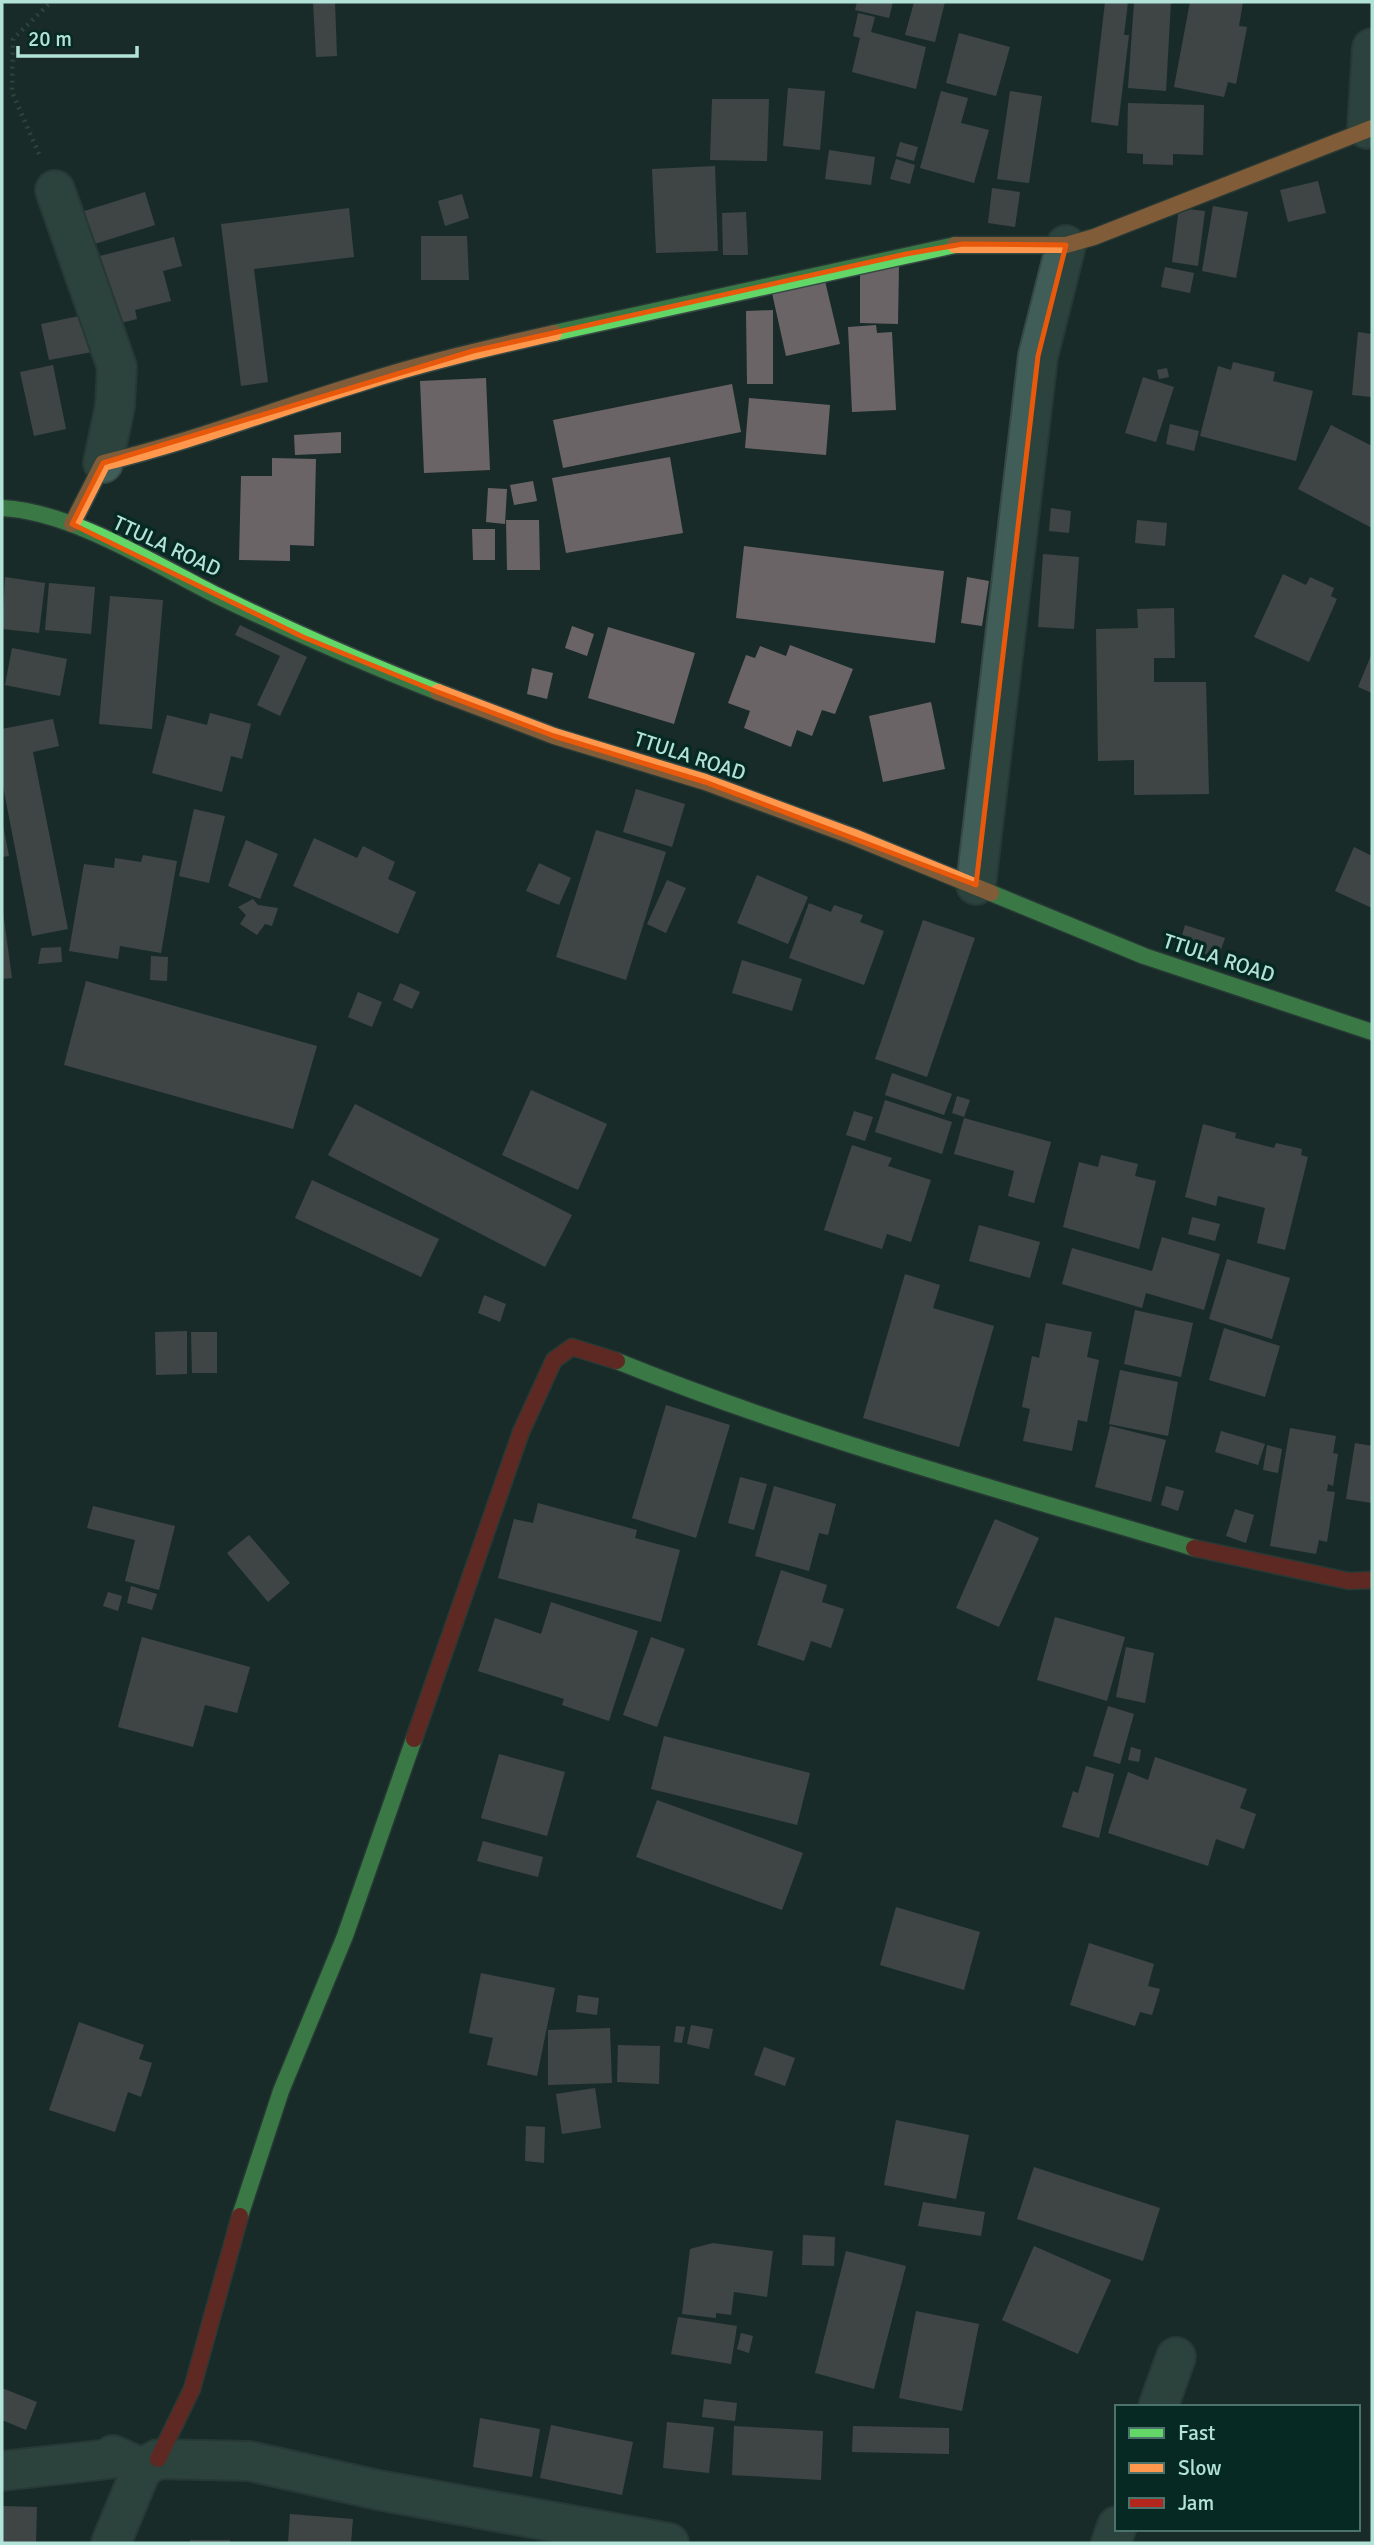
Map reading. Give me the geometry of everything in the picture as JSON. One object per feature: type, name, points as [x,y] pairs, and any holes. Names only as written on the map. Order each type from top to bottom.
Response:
[{"type":"street","points":[[103,463],[149,452],[360,383],[473,351],[918,252],[964,244],[1066,244],[1094,237],[1370,129],[1372,47]]},
{"type":"street","points":[[55,190],[117,367],[115,406],[103,463],[72,524]]},
{"type":"street","points":[[976,885],[1038,356],[1066,244]]},
{"type":"street","name":"TTULA ROAD","points":[[2,508],[22,509],[72,524],[303,637],[435,691],[554,736],[705,782],[976,885],[1144,956],[1372,1032]]},
{"type":"street","points":[[111,2543],[150,2464],[192,2389],[245,2198],[281,2091],[345,1936],[521,1432],[554,1360],[572,1347],[593,1351],[694,1392],[865,1450],[1219,1556],[1336,1580],[1372,1580]]},
{"type":"street","points":[[1159,2405],[1176,2357]]},
{"type":"street","points":[[2,2471],[108,2459],[113,2455],[150,2464],[249,2462],[378,2490],[669,2543]]},
{"type":"path","points":[[51,2],[13,39],[12,92],[55,190]]},
{"type":"highlighted area","points":[[963,244],[1066,245],[1038,356],[976,885],[705,782],[554,736],[435,691],[303,637],[72,524],[103,463],[473,351],[906,254]]},
{"type":"building","points":[[313,2],[335,2],[337,56],[316,57]]},
{"type":"building","points":[[857,2],[893,2],[889,18],[855,10]]},
{"type":"building","points":[[914,2],[945,2],[935,42],[905,35]]},
{"type":"building","points":[[1105,2],[1128,2],[1124,35],[1129,35],[1118,126],[1091,122]]},
{"type":"building","points":[[1134,2],[1171,2],[1166,91],[1128,88]]},
{"type":"building","points":[[1190,2],[1243,2],[1239,26],[1247,27],[1236,84],[1228,82],[1224,97],[1174,87]]},
{"type":"building","points":[[858,13],[875,17],[871,32],[926,47],[916,89],[852,72],[860,38],[853,36]]},
{"type":"building","points":[[959,33],[1010,47],[996,96],[946,83]]},
{"type":"building","points":[[788,88],[825,91],[820,150],[783,146]]},
{"type":"building","points":[[941,91],[968,98],[961,123],[989,130],[974,183],[920,168]]},
{"type":"building","points":[[1010,91],[1042,96],[1029,183],[997,179]]},
{"type":"building","points":[[712,99],[769,99],[767,161],[710,160]]},
{"type":"building","points":[[1128,103],[1204,105],[1203,155],[1173,154],[1173,165],[1143,164],[1143,154],[1127,153]]},
{"type":"building","points":[[900,142],[918,147],[914,161],[896,156]]},
{"type":"building","points":[[829,150],[875,157],[871,185],[825,179]]},
{"type":"building","points":[[896,159],[915,165],[910,184],[890,179]]},
{"type":"building","points":[[715,166],[718,251],[656,253],[652,169]]},
{"type":"building","points":[[1318,181],[1326,213],[1288,222],[1280,190]]},
{"type":"building","points":[[992,188],[1020,192],[1015,227],[988,223]]},
{"type":"building","points":[[145,192],[155,225],[85,247],[75,214]]},
{"type":"building","points":[[462,194],[469,218],[445,226],[438,201]]},
{"type":"building","points":[[1213,206],[1248,212],[1236,278],[1202,271]]},
{"type":"building","points":[[349,208],[354,257],[254,269],[268,382],[241,386],[221,224]]},
{"type":"building","points":[[1179,208],[1205,211],[1198,266],[1172,262]]},
{"type":"building","points":[[746,212],[748,255],[723,255],[722,213]]},
{"type":"building","points":[[421,236],[467,236],[469,280],[421,280]]},
{"type":"building","points":[[174,237],[182,266],[163,271],[171,301],[135,310],[137,319],[109,326],[92,258]]},
{"type":"building","points":[[860,265],[899,266],[898,324],[860,323]]},
{"type":"building","points":[[1165,267],[1194,273],[1190,293],[1161,287]]},
{"type":"building","points":[[825,281],[840,344],[786,356],[772,293]]},
{"type":"building","points":[[773,310],[773,384],[747,384],[746,311]]},
{"type":"building","points":[[84,315],[92,352],[49,360],[41,324]]},
{"type":"building","points":[[876,325],[877,333],[892,332],[896,410],[852,412],[848,327]]},
{"type":"building","points":[[1358,332],[1372,334],[1372,397],[1352,395]]},
{"type":"building","points":[[1233,362],[1275,372],[1273,381],[1313,391],[1296,461],[1200,436],[1218,366],[1231,370]]},
{"type":"building","points":[[53,365],[66,429],[34,436],[20,372]]},
{"type":"building","points":[[1167,368],[1169,377],[1159,379],[1157,370]]},
{"type":"building","points":[[1143,377],[1174,387],[1156,442],[1125,433]]},
{"type":"building","points":[[486,378],[490,470],[424,473],[420,381]]},
{"type":"building","points":[[732,384],[741,432],[563,468],[553,420]]},
{"type":"building","points":[[749,398],[830,405],[826,455],[745,448]]},
{"type":"building","points":[[1170,424],[1199,431],[1194,451],[1166,444]]},
{"type":"building","points":[[1331,425],[1372,446],[1372,528],[1298,489]]},
{"type":"building","points":[[341,432],[341,453],[295,455],[294,435]]},
{"type":"building","points":[[670,457],[683,533],[566,553],[552,478]]},
{"type":"building","points":[[272,458],[316,459],[314,546],[290,545],[290,561],[239,560],[241,476],[272,476]]},
{"type":"building","points":[[533,481],[537,501],[514,505],[510,485]]},
{"type":"building","points":[[488,488],[507,489],[505,524],[486,522]]},
{"type":"building","points":[[1051,508],[1071,511],[1069,533],[1049,531]]},
{"type":"building","points":[[506,520],[539,520],[540,570],[507,570]]},
{"type":"building","points":[[1137,520],[1167,523],[1165,546],[1135,543]]},
{"type":"building","points":[[472,529],[495,529],[495,560],[473,560]]},
{"type":"building","points":[[744,546],[944,571],[935,643],[736,618]]},
{"type":"building","points":[[1043,554],[1079,557],[1074,629],[1038,627]]},
{"type":"building","points":[[1283,574],[1306,585],[1310,577],[1334,588],[1331,596],[1337,599],[1309,662],[1254,637]]},
{"type":"building","points":[[5,577],[45,583],[39,633],[2,629]]},
{"type":"building","points":[[967,577],[989,581],[982,626],[961,623]]},
{"type":"building","points":[[49,583],[95,587],[91,634],[45,630]]},
{"type":"building","points":[[110,596],[163,600],[152,729],[99,724]]},
{"type":"building","points":[[1174,608],[1175,658],[1154,658],[1154,682],[1206,682],[1209,794],[1134,795],[1134,760],[1098,761],[1096,629],[1138,628],[1137,609]]},
{"type":"building","points":[[240,625],[307,657],[280,716],[257,705],[280,656],[235,635]]},
{"type":"building","points":[[572,626],[594,634],[587,656],[565,648]]},
{"type":"building","points":[[608,627],[695,653],[674,724],[588,698]]},
{"type":"building","points":[[790,645],[853,669],[835,714],[822,710],[812,736],[797,730],[791,747],[744,728],[750,711],[728,703],[746,655],[755,658],[760,646],[786,656]]},
{"type":"building","points":[[12,648],[67,659],[60,696],[5,685]]},
{"type":"building","points":[[1372,653],[1372,693],[1358,687]]},
{"type":"building","points":[[532,668],[553,673],[547,699],[527,694]]},
{"type":"building","points":[[931,702],[945,769],[883,782],[869,716]]},
{"type":"building","points":[[210,713],[251,724],[242,759],[231,756],[222,792],[152,773],[167,715],[207,725]]},
{"type":"building","points":[[53,719],[59,746],[33,752],[68,929],[32,936],[2,781],[2,729]]},
{"type":"building","points":[[636,789],[685,804],[672,847],[623,832]]},
{"type":"building","points":[[194,809],[225,816],[209,883],[179,876]]},
{"type":"building","points":[[2,820],[9,856],[2,857]]},
{"type":"building","points":[[596,830],[666,852],[626,980],[556,957]]},
{"type":"building","points":[[314,838],[357,858],[363,846],[395,862],[388,879],[416,892],[398,934],[293,886]]},
{"type":"building","points":[[246,840],[278,854],[260,899],[228,886]]},
{"type":"building","points":[[1354,847],[1372,856],[1372,908],[1335,891]]},
{"type":"building","points":[[143,855],[177,861],[161,953],[120,946],[118,959],[69,951],[84,864],[114,868],[115,858],[141,862]]},
{"type":"building","points":[[539,863],[571,878],[559,905],[526,891]]},
{"type":"building","points":[[757,875],[808,897],[788,944],[737,923]]},
{"type":"building","points":[[667,880],[686,888],[666,933],[647,924]]},
{"type":"building","points":[[253,899],[258,905],[278,908],[272,926],[265,924],[257,935],[240,924],[246,915],[238,907]]},
{"type":"building","points":[[809,903],[831,912],[834,905],[863,915],[860,922],[884,931],[864,985],[789,958]]},
{"type":"building","points":[[2,913],[12,978],[2,979]]},
{"type":"building","points":[[923,920],[975,938],[927,1077],[875,1059]]},
{"type":"building","points":[[1185,925],[1225,938],[1218,958],[1179,946]]},
{"type":"building","points":[[61,947],[62,962],[38,964],[41,948]]},
{"type":"building","points":[[151,956],[168,957],[167,981],[150,980]]},
{"type":"building","points":[[742,960],[802,979],[792,1011],[732,993]]},
{"type":"building","points":[[86,981],[317,1046],[293,1129],[64,1065]]},
{"type":"building","points":[[400,983],[420,992],[412,1009],[393,1000]]},
{"type":"building","points":[[358,992],[382,1002],[372,1027],[348,1017]]},
{"type":"building","points":[[892,1073],[952,1094],[944,1115],[885,1095]]},
{"type":"building","points":[[531,1090],[607,1124],[578,1190],[502,1155]]},
{"type":"building","points":[[957,1096],[970,1100],[964,1117],[952,1113]]},
{"type":"building","points":[[885,1100],[952,1122],[942,1154],[875,1132]]},
{"type":"building","points":[[355,1104],[572,1215],[545,1267],[328,1155]]},
{"type":"building","points":[[854,1111],[873,1117],[865,1141],[846,1135]]},
{"type":"building","points":[[964,1118],[1051,1142],[1034,1203],[1008,1196],[1014,1171],[954,1154]]},
{"type":"building","points":[[1203,1124],[1236,1133],[1235,1138],[1274,1148],[1276,1143],[1302,1149],[1301,1155],[1308,1157],[1285,1250],[1257,1243],[1265,1208],[1218,1196],[1216,1206],[1185,1197]]},
{"type":"building","points":[[852,1145],[892,1158],[888,1166],[931,1180],[911,1242],[887,1234],[882,1249],[824,1230]]},
{"type":"building","points":[[1101,1155],[1138,1164],[1135,1176],[1156,1181],[1139,1249],[1063,1227],[1079,1162],[1098,1167]]},
{"type":"building","points":[[312,1180],[439,1239],[421,1277],[295,1218]]},
{"type":"building","points":[[1192,1217],[1220,1224],[1215,1241],[1188,1234]]},
{"type":"building","points":[[979,1225],[1040,1242],[1030,1278],[969,1261]]},
{"type":"building","points":[[1162,1237],[1220,1254],[1204,1310],[1146,1293],[1142,1308],[1062,1284],[1072,1248],[1152,1271]]},
{"type":"building","points":[[1227,1259],[1290,1278],[1272,1339],[1209,1319]]},
{"type":"building","points":[[905,1274],[940,1285],[933,1308],[994,1326],[959,1447],[863,1418]]},
{"type":"building","points":[[484,1295],[506,1304],[500,1322],[478,1313]]},
{"type":"building","points":[[1135,1310],[1193,1323],[1181,1377],[1124,1364]]},
{"type":"building","points":[[1046,1323],[1092,1332],[1087,1357],[1099,1360],[1087,1422],[1078,1420],[1072,1451],[1023,1441],[1030,1409],[1022,1407],[1032,1356],[1039,1358]]},
{"type":"building","points":[[1224,1328],[1280,1346],[1265,1397],[1209,1380]]},
{"type":"building","points":[[187,1331],[187,1374],[156,1375],[155,1332]]},
{"type":"building","points":[[191,1332],[217,1332],[217,1373],[192,1373]]},
{"type":"building","points":[[1120,1370],[1178,1382],[1168,1436],[1109,1424]]},
{"type":"building","points":[[666,1405],[730,1425],[696,1538],[632,1518]]},
{"type":"building","points":[[1110,1426],[1166,1440],[1151,1502],[1095,1487]]},
{"type":"building","points":[[1290,1428],[1336,1436],[1333,1453],[1338,1454],[1333,1486],[1328,1484],[1327,1491],[1335,1492],[1327,1542],[1319,1540],[1316,1554],[1270,1546]]},
{"type":"building","points":[[1221,1431],[1265,1444],[1258,1465],[1215,1452]]},
{"type":"building","points":[[1355,1443],[1372,1446],[1372,1503],[1346,1499]]},
{"type":"building","points":[[1267,1445],[1282,1449],[1278,1473],[1263,1470]]},
{"type":"building","points":[[740,1477],[767,1484],[754,1530],[728,1523]]},
{"type":"building","points":[[774,1486],[836,1504],[828,1535],[819,1533],[809,1571],[755,1556]]},
{"type":"building","points":[[1166,1486],[1184,1491],[1178,1511],[1161,1505]]},
{"type":"building","points":[[538,1503],[637,1530],[635,1538],[680,1550],[661,1622],[498,1578],[514,1519],[533,1523]]},
{"type":"building","points":[[93,1506],[175,1526],[159,1590],[125,1581],[135,1540],[87,1528]]},
{"type":"building","points":[[1235,1509],[1254,1515],[1246,1543],[1226,1536]]},
{"type":"building","points":[[995,1519],[1039,1538],[999,1627],[956,1608]]},
{"type":"building","points":[[249,1535],[290,1583],[268,1602],[227,1553]]},
{"type":"building","points":[[781,1570],[827,1585],[822,1602],[844,1609],[831,1648],[811,1641],[804,1661],[757,1645]]},
{"type":"building","points":[[131,1586],[157,1594],[152,1610],[127,1603]]},
{"type":"building","points":[[108,1592],[122,1596],[118,1611],[103,1606]]},
{"type":"building","points":[[551,1602],[638,1631],[609,1721],[562,1705],[564,1699],[478,1671],[495,1618],[541,1634]]},
{"type":"building","points":[[1055,1617],[1125,1637],[1107,1701],[1037,1680]]},
{"type":"building","points":[[142,1637],[250,1667],[237,1713],[205,1705],[193,1747],[118,1727]]},
{"type":"building","points":[[651,1637],[685,1649],[657,1727],[623,1715]]},
{"type":"building","points":[[1126,1647],[1154,1653],[1145,1703],[1116,1697]]},
{"type":"building","points":[[1108,1706],[1134,1714],[1120,1764],[1093,1756]]},
{"type":"building","points":[[664,1736],[810,1773],[797,1825],[651,1789]]},
{"type":"building","points":[[1131,1747],[1141,1750],[1139,1762],[1128,1760]]},
{"type":"building","points":[[499,1754],[565,1772],[547,1836],[481,1818]]},
{"type":"building","points":[[1155,1757],[1247,1789],[1240,1808],[1256,1814],[1244,1849],[1216,1839],[1208,1866],[1108,1833],[1128,1772],[1148,1780]]},
{"type":"building","points":[[1086,1766],[1114,1774],[1099,1838],[1062,1827],[1073,1791],[1078,1793]]},
{"type":"building","points":[[657,1800],[803,1853],[782,1910],[636,1857]]},
{"type":"building","points":[[483,1841],[543,1857],[538,1877],[477,1861]]},
{"type":"building","points":[[896,1907],[980,1932],[964,1990],[880,1965]]},
{"type":"building","points":[[1089,1943],[1154,1964],[1148,1986],[1160,1989],[1152,2015],[1140,2012],[1135,2026],[1070,2005]]},
{"type":"building","points":[[481,1973],[555,1988],[537,2076],[487,2065],[493,2038],[469,2033]]},
{"type":"building","points":[[578,1995],[599,1998],[597,2015],[576,2012]]},
{"type":"building","points":[[79,2022],[144,2045],[139,2059],[152,2063],[141,2097],[128,2092],[115,2132],[49,2110]]},
{"type":"building","points":[[691,2025],[713,2029],[709,2049],[687,2044]]},
{"type":"building","points":[[676,2026],[685,2027],[682,2043],[674,2042]]},
{"type":"building","points":[[610,2028],[612,2083],[548,2085],[548,2030]]},
{"type":"building","points":[[618,2045],[660,2046],[659,2084],[617,2082]]},
{"type":"building","points":[[764,2047],[795,2058],[785,2086],[754,2075]]},
{"type":"building","points":[[595,2088],[601,2128],[562,2134],[556,2094]]},
{"type":"building","points":[[896,2120],[969,2135],[956,2199],[884,2185]]},
{"type":"building","points":[[526,2126],[545,2127],[544,2163],[525,2161]]},
{"type":"building","points":[[1034,2167],[1160,2208],[1143,2261],[1017,2219]]},
{"type":"building","points":[[923,2202],[985,2212],[981,2236],[918,2226]]},
{"type":"building","points":[[803,2235],[835,2237],[834,2266],[802,2265]]},
{"type":"building","points":[[713,2243],[773,2251],[767,2297],[734,2292],[731,2315],[716,2313],[716,2318],[682,2314],[690,2249]]},
{"type":"building","points":[[1034,2246],[1111,2280],[1078,2354],[1002,2320]]},
{"type":"building","points":[[846,2251],[906,2266],[874,2389],[815,2373]]},
{"type":"building","points":[[916,2311],[979,2324],[962,2411],[899,2398]]},
{"type":"building","points":[[678,2317],[737,2326],[731,2364],[671,2354]]},
{"type":"building","points":[[741,2333],[753,2336],[749,2353],[737,2349]]},
{"type":"building","points":[[2,2388],[37,2402],[26,2430],[2,2420]]},
{"type":"building","points":[[704,2399],[737,2403],[735,2421],[702,2417]]},
{"type":"building","points":[[480,2418],[540,2429],[532,2477],[473,2467]]},
{"type":"building","points":[[667,2422],[714,2427],[709,2473],[663,2468]]},
{"type":"building","points":[[551,2425],[633,2442],[622,2495],[540,2478]]},
{"type":"building","points":[[734,2426],[823,2431],[821,2480],[732,2475]]},
{"type":"building","points":[[853,2426],[949,2428],[949,2454],[852,2452]]},
{"type":"building","points":[[2,2506],[37,2507],[36,2543],[2,2543]]},
{"type":"building","points":[[290,2514],[353,2519],[351,2543],[288,2543]]},
{"type":"building","points":[[190,2540],[230,2540],[230,2543],[190,2543]]},
{"type":"traffic: fast","points":[[554,333],[955,245]]},
{"type":"traffic: fast","points":[[2,508],[29,511],[56,519],[113,541],[273,622],[438,692]]},
{"type":"traffic: fast","points":[[991,893],[1144,956],[1372,1032]]},
{"type":"traffic: fast","points":[[617,1361],[831,1438],[1194,1548]]},
{"type":"traffic: fast","points":[[240,2216],[281,2091],[345,1936],[414,1739]]},
{"type":"traffic: slow","points":[[955,245],[1066,245],[1094,237],[1372,128]]},
{"type":"traffic: slow","points":[[72,524],[103,463],[200,436],[406,369],[554,333]]},
{"type":"traffic: slow","points":[[438,692],[554,736],[705,782],[854,837],[991,893]]},
{"type":"traffic: jam","points":[[414,1739],[521,1432],[554,1360],[572,1347],[617,1361]]},
{"type":"traffic: jam","points":[[1194,1548],[1349,1581],[1372,1580]]},
{"type":"traffic: jam","points":[[158,2459],[192,2389],[240,2216]]}]
